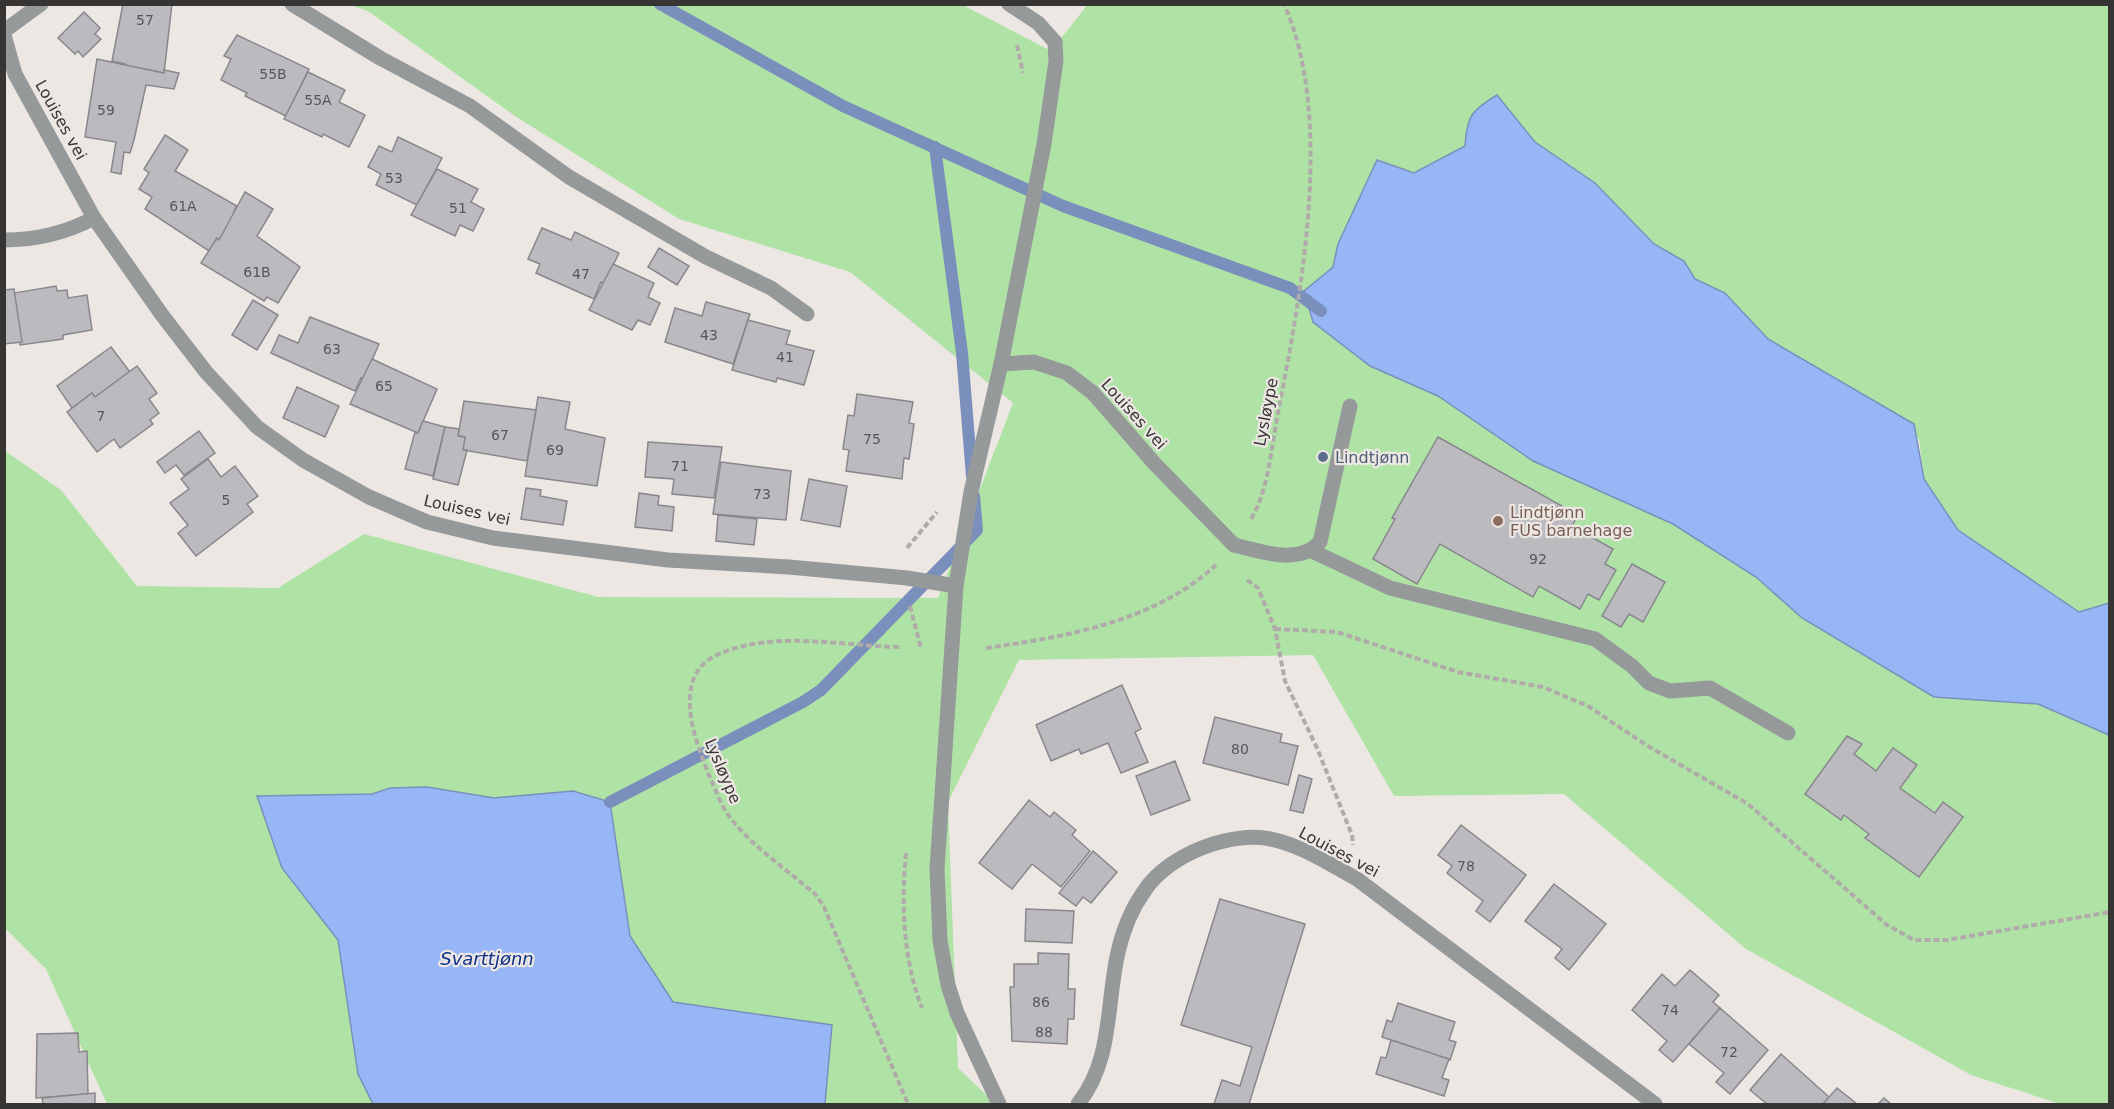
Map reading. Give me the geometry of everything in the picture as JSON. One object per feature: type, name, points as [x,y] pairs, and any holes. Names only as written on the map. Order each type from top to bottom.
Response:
[{"type":"street","name":"Louises vei","points":[[41,4],[4,33],[15,75],[94,218],[162,315],[207,372],[257,427],[303,460],[369,497],[427,522],[493,538],[668,560],[789,567],[907,578],[956,586]]},
{"type":"street","points":[[292,4],[389,63],[470,106],[568,177],[706,257],[771,288],[807,314]]},
{"type":"street","points":[[999,1104],[957,1013],[948,985],[940,941],[937,870],[956,586],[971,492],[1001,364],[1044,144],[1056,61],[1055,42],[1038,23],[1013,7]]},
{"type":"street","points":[[4,240],[49,236],[77,228],[94,218]]},
{"type":"street","name":"Louises vei","points":[[1001,364],[1034,362],[1066,373],[1093,393],[1154,462],[1234,545]]},
{"type":"street","points":[[1234,545],[1275,555],[1297,555],[1312,551],[1320,542],[1350,406]]},
{"type":"street","points":[[1312,551],[1390,588],[1594,639],[1632,666],[1649,683],[1670,691],[1710,688],[1788,733]]},
{"type":"street","name":"Louises vei","points":[[1078,1104],[1092,1087],[1106,1037],[1118,953],[1127,921],[1146,888],[1171,865],[1202,846],[1238,837],[1273,839],[1304,850],[1357,879],[1655,1104]]},
{"type":"path","name":"Lysløype","points":[[986,648],[1056,639],[1109,624],[1178,594],[1221,559],[1234,545],[1258,508],[1287,368],[1306,221],[1309,126],[1305,69],[1300,44],[1284,4]]},
{"type":"path","points":[[1013,7],[1012,24],[1022,62],[1023,82]]},
{"type":"path","points":[[905,553],[941,505]]},
{"type":"path","points":[[1221,559],[1258,588],[1275,629],[1285,681],[1317,748],[1352,835],[1357,879]]},
{"type":"path","points":[[910,609],[922,657]]},
{"type":"path","points":[[1275,629],[1337,633],[1458,672],[1543,687],[1588,706],[1646,745],[1748,804],[1887,925],[1914,940],[1947,940],[2109,912]]},
{"type":"path","name":"Lysløype","points":[[899,647],[804,641],[772,643],[719,654],[701,664],[691,691],[689,712],[702,758],[730,818],[748,838],[782,864],[816,895],[824,907],[908,1104]]},
{"type":"green space","points":[[1088,4],[2109,5],[2109,603],[2080,612],[1958,530],[1924,479],[1919,439],[1822,371],[1768,339],[1725,293],[1695,279],[1684,261],[1654,244],[1595,183],[1535,142],[1497,96],[1466,127],[1466,146],[1414,173],[1377,161],[1338,244],[1333,267],[1370,366],[1438,396],[1533,461],[1673,524],[1756,577],[1802,618],[1934,697],[2038,704],[2109,735],[2109,1104],[2060,1104],[1971,1075],[1746,949],[1564,794],[1394,796],[1313,655],[1019,660],[948,802],[958,1068],[996,1104],[825,1104],[832,1025],[673,1002],[630,936],[610,802],[573,791],[494,798],[427,787],[390,788],[372,794],[282,868],[338,940],[358,1074],[373,1104],[107,1104],[46,969],[5,928],[4,450],[61,490],[137,586],[278,588],[364,534],[598,597],[938,598],[1013,403],[850,272],[679,219],[515,116],[368,11],[350,5],[963,5],[1051,51]]},
{"type":"water","points":[[1497,95],[1535,142],[1595,183],[1654,244],[1684,261],[1695,279],[1725,293],[1768,339],[1914,424],[1924,479],[1958,530],[2079,612],[2109,603],[2109,735],[2038,704],[1934,697],[1802,618],[1756,577],[1673,524],[1533,461],[1438,396],[1370,366],[1313,322],[1304,291],[1333,267],[1338,244],[1377,160],[1414,173],[1465,146],[1467,128],[1472,115]]},
{"type":"water","name":"Svarttjønn","points":[[427,787],[494,798],[573,791],[610,802],[630,936],[673,1002],[832,1025],[825,1104],[373,1104],[358,1074],[338,940],[282,868],[257,796],[372,794],[390,788]]},
{"type":"building","points":[[123,4],[172,4],[164,73],[112,61]]},
{"type":"building","points":[[84,12],[100,28],[95,34],[101,39],[83,57],[78,51],[75,54],[58,38]]},
{"type":"building","points":[[237,35],[309,69],[286,116],[245,96],[247,93],[221,80],[231,59],[224,56]]},
{"type":"building","points":[[97,59],[164,73],[164,70],[179,73],[174,89],[146,85],[134,140],[130,153],[124,152],[121,174],[111,172],[116,142],[85,137]]},
{"type":"building","points":[[308,72],[345,90],[339,102],[365,115],[349,147],[284,119]]},
{"type":"building","points":[[165,135],[188,150],[175,171],[237,206],[234,211],[237,213],[209,251],[145,209],[152,197],[139,189],[149,173],[144,169]]},
{"type":"building","points":[[398,137],[442,158],[417,205],[376,185],[381,174],[368,167],[379,146],[392,152]]},
{"type":"building","points":[[437,169],[478,189],[471,202],[484,209],[473,231],[460,225],[455,236],[411,215]]},
{"type":"building","points":[[245,192],[273,209],[257,236],[300,267],[278,303],[267,297],[264,301],[201,263],[217,238],[219,240]]},
{"type":"building","points":[[542,228],[571,240],[575,232],[619,253],[604,284],[601,282],[594,299],[536,273],[540,264],[528,259]]},
{"type":"building","points":[[659,248],[689,266],[677,285],[648,267]]},
{"type":"building","points":[[613,264],[654,283],[648,297],[660,303],[650,325],[638,320],[632,330],[589,310]]},
{"type":"building","points":[[56,286],[57,291],[67,290],[68,298],[87,295],[92,330],[63,335],[63,339],[20,345],[14,293]]},
{"type":"building","points":[[14,289],[22,342],[4,344],[4,290]]},
{"type":"building","points":[[253,300],[278,315],[257,350],[232,335]]},
{"type":"building","points":[[706,302],[750,314],[733,364],[665,342],[675,308],[702,316]]},
{"type":"building","points":[[310,317],[379,344],[364,379],[361,378],[355,391],[271,353],[279,335],[298,343]]},
{"type":"building","points":[[748,320],[790,331],[786,344],[814,351],[804,385],[777,378],[776,382],[732,370]]},
{"type":"building","points":[[111,347],[130,372],[95,397],[92,393],[72,408],[57,386]]},
{"type":"building","points":[[372,359],[437,389],[418,433],[350,404]]},
{"type":"building","points":[[137,366],[157,393],[149,399],[159,413],[150,420],[153,424],[120,448],[114,439],[97,452],[67,412],[92,393],[95,397]]},
{"type":"building","points":[[297,387],[339,406],[325,437],[283,418]]},
{"type":"building","points":[[857,394],[913,402],[909,423],[914,424],[909,459],[904,458],[902,479],[846,471],[849,450],[843,449],[848,415],[854,416]]},
{"type":"building","points":[[538,397],[570,402],[565,429],[605,438],[597,486],[525,476]]},
{"type":"building","points":[[464,401],[536,410],[527,461],[463,450],[465,437],[458,436]]},
{"type":"building","points":[[423,421],[445,427],[433,476],[405,469],[415,432],[418,433]]},
{"type":"building","points":[[445,427],[459,429],[458,436],[465,437],[463,450],[467,450],[458,485],[433,479]]},
{"type":"building","points":[[199,431],[215,453],[184,475],[176,465],[165,473],[157,462]]},
{"type":"building","points":[[1438,437],[1578,515],[1572,526],[1613,549],[1605,564],[1616,570],[1599,600],[1588,594],[1580,609],[1539,586],[1533,597],[1440,544],[1417,584],[1373,559],[1395,519],[1392,518]]},
{"type":"building","points":[[648,442],[722,447],[714,498],[672,494],[674,479],[645,477]]},
{"type":"building","points":[[208,459],[221,477],[235,466],[258,496],[247,504],[253,512],[196,556],[178,533],[188,525],[170,503],[189,489],[181,479]]},
{"type":"building","points":[[721,462],[791,471],[786,520],[713,514]]},
{"type":"building","points":[[809,479],[847,486],[840,527],[801,520]]},
{"type":"building","points":[[526,488],[541,490],[540,496],[567,501],[563,525],[521,519]]},
{"type":"building","points":[[639,493],[659,496],[658,505],[674,507],[672,531],[635,527]]},
{"type":"building","points":[[718,515],[757,519],[754,545],[716,541]]},
{"type":"building","points":[[1632,564],[1665,582],[1643,622],[1629,614],[1621,627],[1602,616]]},
{"type":"building","points":[[1122,685],[1141,729],[1135,732],[1148,762],[1121,773],[1108,743],[1081,754],[1079,749],[1051,761],[1036,725]]},
{"type":"building","points":[[1215,717],[1282,734],[1280,742],[1298,746],[1288,785],[1203,763]]},
{"type":"building","points":[[1847,736],[1862,744],[1854,754],[1876,771],[1893,748],[1917,765],[1900,788],[1935,813],[1943,802],[1963,817],[1919,877],[1865,838],[1869,834],[1844,815],[1841,820],[1805,794]]},
{"type":"building","points":[[1175,761],[1190,800],[1151,815],[1136,776]]},
{"type":"building","points":[[1299,775],[1312,779],[1303,813],[1290,810]]},
{"type":"building","points":[[1029,800],[1050,817],[1054,812],[1076,830],[1072,835],[1090,851],[1061,887],[1032,864],[1012,889],[979,863]]},
{"type":"building","points":[[1461,825],[1526,875],[1490,922],[1476,911],[1483,901],[1447,873],[1452,866],[1438,855]]},
{"type":"building","points":[[1093,851],[1117,872],[1091,903],[1083,897],[1076,906],[1059,893]]},
{"type":"building","points":[[1554,884],[1606,924],[1569,970],[1555,958],[1562,949],[1525,921]]},
{"type":"building","points":[[1220,899],[1305,924],[1249,1104],[1214,1104],[1222,1080],[1240,1086],[1252,1047],[1181,1025]]},
{"type":"building","points":[[1026,909],[1074,911],[1072,943],[1025,941]]},
{"type":"building","points":[[1038,953],[1069,954],[1068,989],[1075,989],[1074,1019],[1068,1019],[1067,1044],[1012,1041],[1010,987],[1014,987],[1014,964],[1038,964]]},
{"type":"building","points":[[1690,970],[1719,995],[1713,1002],[1720,1008],[1673,1062],[1659,1050],[1667,1041],[1632,1010],[1662,974],[1675,986]]},
{"type":"building","points":[[1398,1003],[1455,1022],[1449,1040],[1456,1042],[1450,1060],[1382,1037],[1387,1020],[1392,1022]]},
{"type":"building","points":[[1720,1008],[1768,1050],[1730,1094],[1716,1082],[1724,1073],[1689,1044]]},
{"type":"building","points":[[78,1033],[79,1052],[87,1051],[88,1094],[36,1098],[37,1034]]},
{"type":"building","points":[[1391,1040],[1449,1059],[1442,1078],[1449,1080],[1444,1096],[1376,1074],[1381,1057],[1386,1058]]},
{"type":"building","points":[[1781,1054],[1829,1097],[1823,1104],[1767,1104],[1750,1090]]},
{"type":"building","points":[[1837,1088],[1857,1104],[1823,1104]]},
{"type":"building","points":[[95,1093],[95,1104],[43,1104],[42,1098]]},
{"type":"building","points":[[1884,1098],[1891,1104],[1878,1104]]},
{"type":"waterway","points":[[660,4],[843,106],[1063,206],[1290,288],[1321,311]]},
{"type":"waterway","points":[[935,147],[962,353],[972,476]]},
{"type":"waterway","points":[[610,802],[803,702],[821,690],[977,530],[974,496]]},
{"type":"place","name":"Lindtjønn","points":[[1323,457]]},
{"type":"place","name":"Lindtjønn FUS barnehage","points":[[1498,521]]}]
